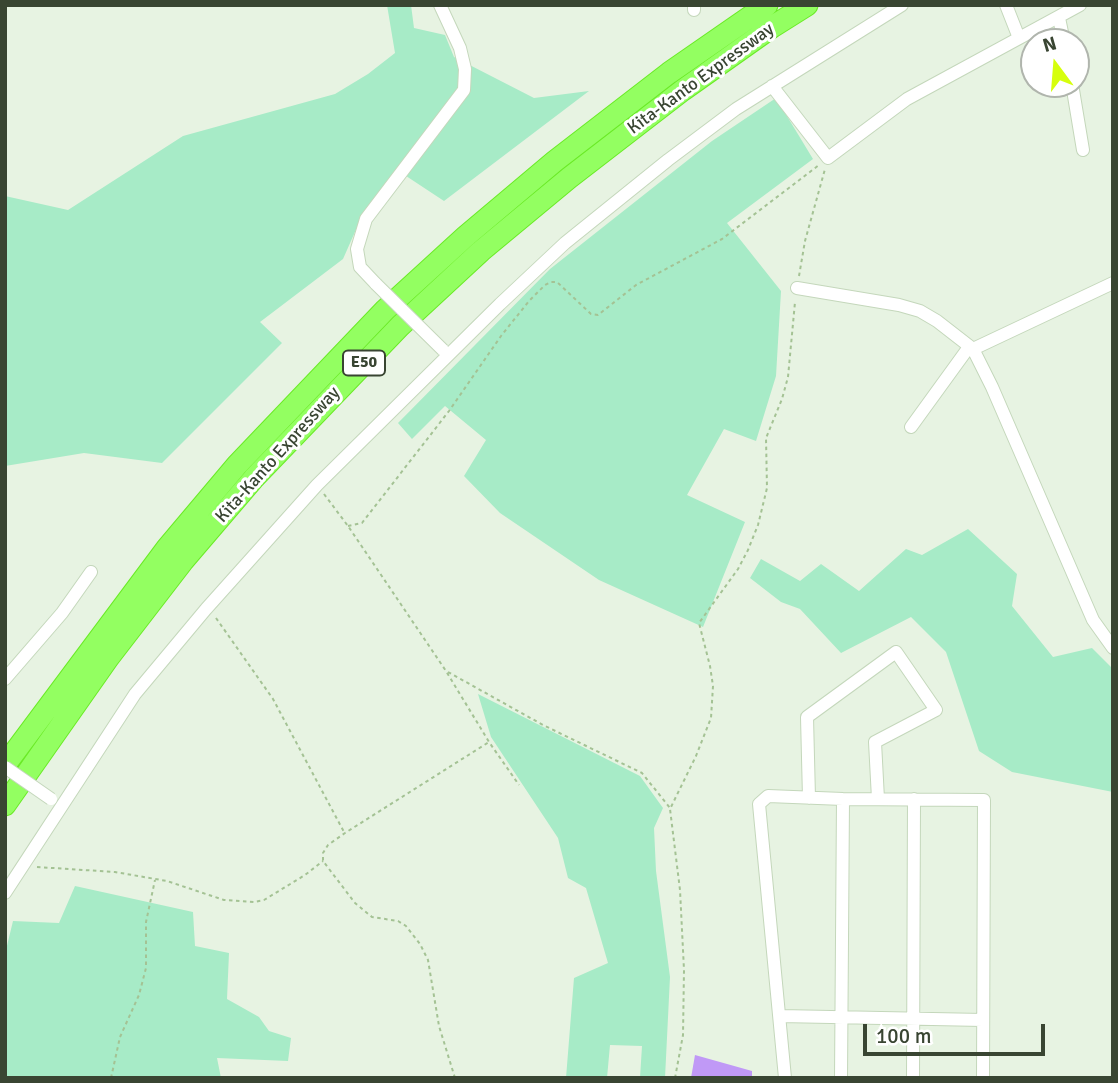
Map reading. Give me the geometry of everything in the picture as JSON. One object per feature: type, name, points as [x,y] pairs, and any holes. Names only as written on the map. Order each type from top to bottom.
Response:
[{"type":"highway","name":"Kita-Kanto Expressway","points":[[5,766],[167,548],[237,465],[385,310],[466,236],[555,162],[669,74],[767,5]]},
{"type":"highway","name":"Kita-Kanto Expressway","points":[[5,805],[109,657],[183,561],[254,478],[400,326],[481,251],[569,178],[683,90],[807,5]]},
{"type":"street","points":[[440,5],[460,48],[465,69],[464,90],[366,219],[357,249],[359,267],[445,352]]},
{"type":"street","points":[[5,893],[56,802],[135,694],[206,609],[317,485],[445,352],[565,243],[668,160],[736,109],[902,5]]},
{"type":"street","points":[[1006,5],[1019,38]]},
{"type":"street","points":[[772,86],[828,158],[907,99],[1080,5]]},
{"type":"street","points":[[1059,18],[1061,28]]},
{"type":"street","points":[[1074,98],[1083,150]]},
{"type":"street","points":[[911,427],[971,348],[1113,283]]},
{"type":"street","points":[[797,288],[900,304],[937,321],[971,348],[992,387],[1093,620],[1108,634],[1113,649]]},
{"type":"street","points":[[5,679],[62,612],[91,572]]},
{"type":"street","points":[[809,798],[807,717],[896,652],[936,709],[875,742],[878,799]]},
{"type":"street","points":[[5,766],[56,802]]},
{"type":"street","points":[[785,1078],[759,804],[768,796],[984,800],[983,1078]]},
{"type":"street","points":[[841,1078],[843,799]]},
{"type":"street","points":[[913,1078],[914,799]]},
{"type":"street","points":[[780,1016],[983,1020]]},
{"type":"path","points":[[670,809],[711,718],[712,676],[699,623],[748,550],[764,504],[767,488],[766,438],[788,377],[788,359],[805,242],[828,158]]},
{"type":"path","points":[[348,526],[362,523],[449,411],[501,336],[545,285],[557,282],[592,314],[598,315],[636,285],[722,239],[828,158]]},
{"type":"path","points":[[317,485],[348,526],[446,671],[519,785]]},
{"type":"path","points":[[206,609],[229,634],[273,699],[345,833]]},
{"type":"path","points":[[446,671],[543,725],[642,773],[670,809],[680,890],[684,959],[683,1035],[675,1078]]},
{"type":"path","points":[[455,1078],[439,1026],[428,960],[420,944],[398,921],[372,917],[366,913],[323,861],[323,853],[328,845],[345,833],[489,742]]},
{"type":"path","points":[[22,866],[115,872],[155,879],[224,900],[254,902],[264,900],[323,861]]},
{"type":"path","points":[[111,1078],[120,1037],[143,981],[147,957],[146,922],[155,879]]},
{"type":"green space","points":[[387,5],[411,5],[414,28],[445,35],[454,57],[534,98],[589,91],[444,201],[397,170],[362,216],[343,259],[260,322],[282,343],[162,463],[84,453],[5,466],[5,196],[68,210],[183,136],[335,94],[368,74],[395,53]]},
{"type":"green space","points":[[776,98],[813,159],[727,223],[781,291],[776,376],[756,441],[724,429],[687,495],[745,522],[703,627],[599,580],[500,513],[464,476],[486,440],[445,406],[412,439],[398,423],[550,269],[712,141]]},
{"type":"green space","points":[[968,529],[1017,574],[1012,606],[1053,657],[1092,648],[1113,669],[1113,792],[1012,772],[979,751],[946,652],[911,617],[841,653],[800,609],[781,602],[750,578],[761,559],[800,581],[821,564],[859,591],[906,549],[922,555]]},
{"type":"green space","points":[[478,694],[640,776],[663,808],[654,828],[656,871],[670,977],[665,1078],[640,1078],[642,1046],[610,1045],[607,1078],[566,1078],[574,978],[608,963],[586,888],[568,878],[558,838],[491,737]]},
{"type":"green space","points":[[75,886],[193,912],[195,946],[229,953],[227,999],[259,1017],[269,1031],[291,1038],[288,1061],[217,1058],[221,1078],[5,1078],[5,954],[13,921],[59,923]]},
{"type":"shaded area","points":[[695,1055],[752,1071],[752,1078],[691,1078]]}]
